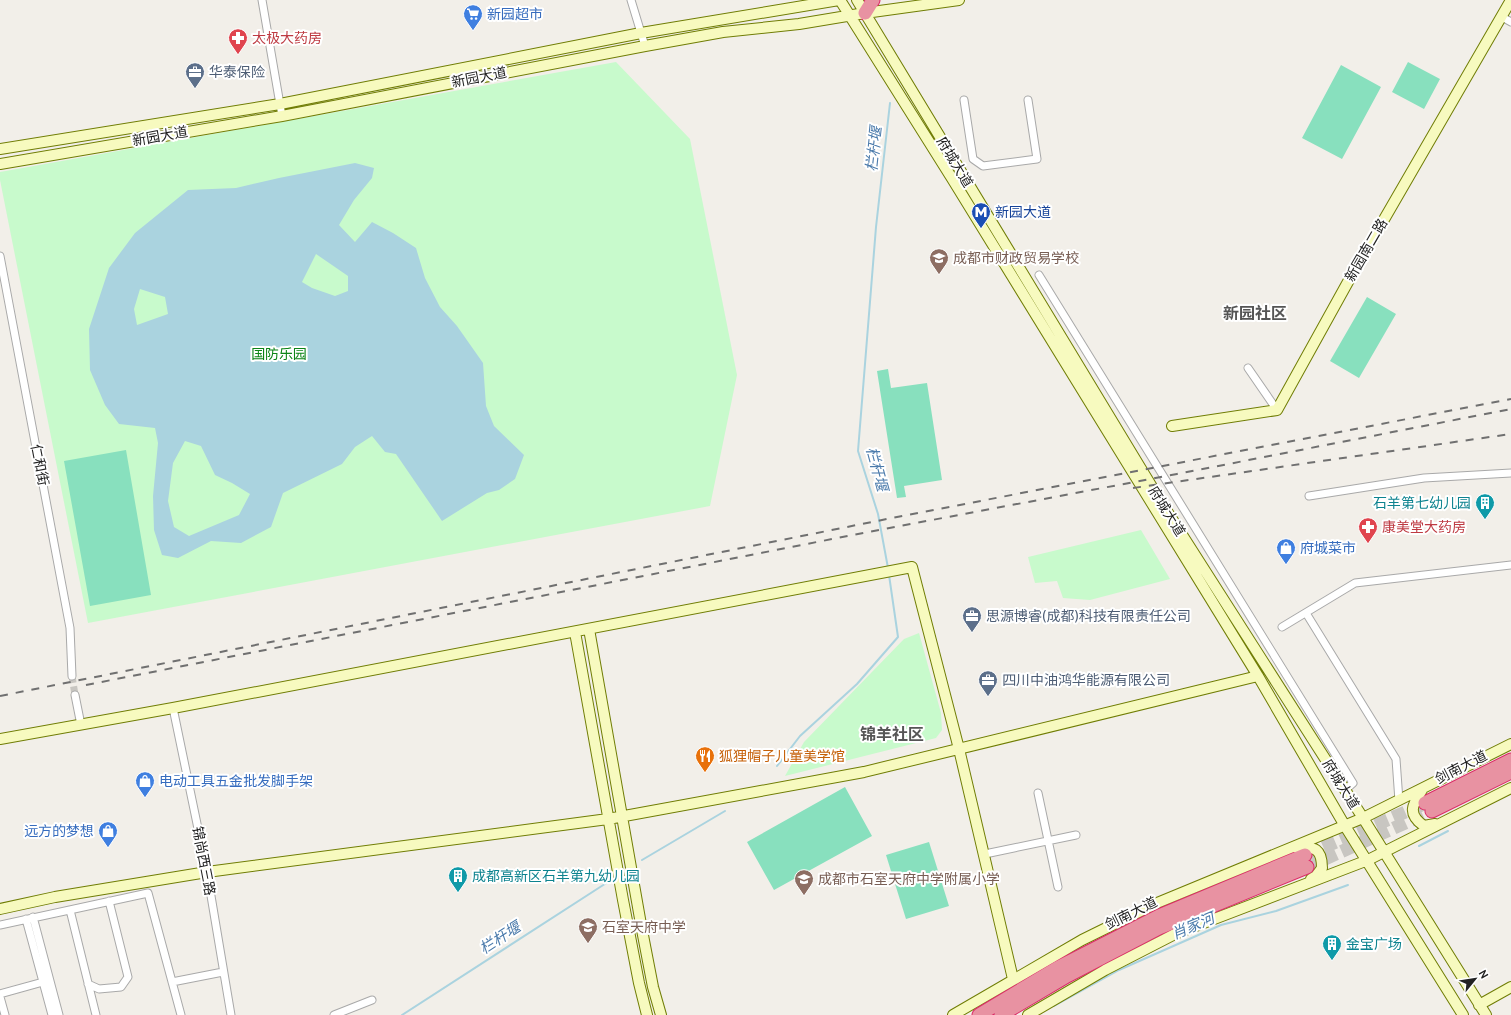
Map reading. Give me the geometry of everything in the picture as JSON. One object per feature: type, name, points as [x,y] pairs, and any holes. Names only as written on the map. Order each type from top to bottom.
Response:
[{"type":"highway","points":[[862,3],[873,0]]},
{"type":"highway","name":"剑南大道","points":[[1511,760],[1429,807],[1511,772]]},
{"type":"highway","name":"剑南大道","points":[[979,1015],[1062,972],[1159,916],[1306,861]]},
{"type":"highway","name":"剑南大道","points":[[1001,1015],[1025,1001],[1062,972]]},
{"type":"street","points":[[262,0],[282,116]]},
{"type":"street","points":[[630,0],[645,46]]},
{"type":"street","name":"新园大道","points":[[0,149],[280,104],[642,33],[840,0],[862,3],[959,0]]},
{"type":"street","name":"府城大道","points":[[840,0],[958,187],[1258,676],[1345,826],[1368,860],[1464,1015]]},
{"type":"street","name":"新园南二路","points":[[1277,410],[1464,80],[1506,20],[1511,0]]},
{"type":"street","name":"新园大道","points":[[0,164],[282,116],[724,32],[799,24],[850,15],[862,3]]},
{"type":"street","name":"府城大道","points":[[862,3],[1163,505],[1363,818],[1486,1015]]},
{"type":"street","points":[[964,100],[972,159],[983,166],[1037,159],[1028,100]]},
{"type":"street","name":"仁和街","points":[[0,256],[70,628],[72,676]]},
{"type":"street","points":[[1039,275],[1353,784],[1345,790]]},
{"type":"street","points":[[1172,426],[1277,410],[1248,368]]},
{"type":"street","points":[[1309,496],[1424,478],[1511,473]]},
{"type":"street","points":[[1282,627],[1356,583],[1511,564]]},
{"type":"street","points":[[0,739],[173,708],[912,567],[985,854],[1013,979]]},
{"type":"street","points":[[1306,613],[1396,759],[1399,801]]},
{"type":"street","points":[[589,629],[648,958],[661,1015]]},
{"type":"street","points":[[575,632],[608,820],[639,983],[648,1015]]},
{"type":"street","points":[[0,909],[55,896],[207,872],[608,820],[622,816],[864,772],[1258,676]]},
{"type":"street","points":[[75,695],[81,725]]},
{"type":"street","name":"锦尚西三路","points":[[173,708],[207,872],[231,1015]]},
{"type":"street","points":[[953,1015],[1082,940],[1157,903],[1363,818],[1511,744]]},
{"type":"street","points":[[1025,1001],[1032,1014],[1105,970],[1176,934],[1302,884],[1368,860],[1511,788]]},
{"type":"street","points":[[1423,789],[1413,803],[1412,810],[1414,816],[1417,821],[1424,826],[1443,823]]},
{"type":"street","points":[[1038,793],[1058,887]]},
{"type":"street","points":[[985,854],[1076,834]]},
{"type":"street","points":[[1288,849],[1313,847],[1322,857],[1322,868],[1316,876],[1302,884]]},
{"type":"street","points":[[0,925],[148,893],[180,1015]]},
{"type":"street","points":[[88,984],[99,990],[121,987],[128,977],[109,901]]},
{"type":"street","points":[[70,910],[96,1015]]},
{"type":"street","points":[[30,918],[43,982],[52,1015]]},
{"type":"street","points":[[30,918],[59,1015]]},
{"type":"street","points":[[1062,972],[1082,940]]},
{"type":"street","points":[[1062,972],[1105,970]]},
{"type":"street","points":[[172,982],[223,972]]},
{"type":"street","points":[[0,994],[43,982]]},
{"type":"street","points":[[1479,1005],[1511,987]]},
{"type":"street","points":[[0,997],[5,1015]]},
{"type":"street","points":[[334,1015],[372,1000]]},
{"type":"green space","name":"国防乐园","points":[[616,62],[690,139],[737,375],[710,506],[88,623],[0,180],[0,172]]},
{"type":"green space","points":[[1408,62],[1440,79],[1424,109],[1392,92]]},
{"type":"green space","points":[[1341,65],[1381,87],[1342,159],[1302,138]]},
{"type":"green space","points":[[1367,297],[1396,314],[1359,378],[1330,361]]},
{"type":"green space","points":[[888,369],[891,388],[927,383],[942,480],[904,486],[906,497],[897,498],[877,371]]},
{"type":"green space","points":[[126,450],[151,595],[90,606],[64,461]]},
{"type":"green space","points":[[1141,530],[1170,579],[1090,600],[1063,598],[1057,581],[1035,583],[1028,557]]},
{"type":"green space","points":[[919,633],[941,713],[942,730],[936,738],[785,776],[804,742],[904,639]]},
{"type":"green space","points":[[845,787],[872,836],[774,890],[747,842]]},
{"type":"green space","points":[[929,842],[949,906],[906,919],[886,855]]},
{"type":"water","points":[[355,163],[374,168],[372,178],[354,200],[339,225],[355,242],[372,222],[393,233],[416,248],[425,278],[440,307],[457,326],[483,363],[486,406],[494,426],[524,455],[515,479],[499,490],[487,493],[442,521],[396,454],[385,452],[372,436],[355,447],[342,464],[283,493],[271,527],[241,543],[211,541],[178,558],[162,555],[154,530],[153,496],[158,443],[155,428],[119,424],[105,405],[90,370],[89,329],[109,268],[135,233],[188,190],[236,188]],"holes":[[[316,254],[348,276],[348,291],[335,296],[312,288],[302,282]],[[140,289],[165,297],[168,314],[137,325],[134,309]],[[185,441],[201,446],[215,475],[250,494],[239,515],[189,536],[174,527],[168,501],[173,463]]]},
{"type":"waterway","name":"栏杆堰","points":[[888,568],[878,514],[858,451],[876,227],[890,103]]},
{"type":"waterway","name":"栏杆堰","points":[[777,766],[800,736],[857,684],[898,637],[889,575]]},
{"type":"waterway","name":"栏杆堰","points":[[642,860],[725,811]]},
{"type":"waterway","name":"肖家河","points":[[1419,846],[1448,831]]},
{"type":"waterway","name":"栏杆堰","points":[[402,1015],[611,880]]},
{"type":"waterway","name":"肖家河","points":[[1054,1006],[1119,970],[1221,925],[1276,911],[1348,885]]},
{"type":"tunnel","points":[[72,676],[75,695]]},
{"type":"tunnel","points":[[1306,855],[1424,804]]},
{"type":"tunnel","points":[[1307,867],[1432,811]]},
{"type":"railway","points":[[0,696],[897,517],[1511,399]]},
{"type":"railway","points":[[86,685],[868,532],[1511,409]]},
{"type":"railway","points":[[1133,488],[1511,434]]},
{"type":"place","name":"新园超市","points":[[473,31]]},
{"type":"place","name":"太极大药房","points":[[238,55]]},
{"type":"place","name":"华泰保险","points":[[195,89]]},
{"type":"place","name":"新园大道","points":[[981,229]]},
{"type":"place","name":"成都市财政贸易学校","points":[[939,275]]},
{"type":"place","name":"石羊第七幼儿园","points":[[1485,520]]},
{"type":"place","name":"康美堂大药房","points":[[1368,544]]},
{"type":"place","name":"府城菜市","points":[[1286,565]]},
{"type":"place","name":"思源博睿(成都)科技有限责任公司","points":[[972,633]]},
{"type":"place","name":"四川中油鸿华能源有限公司","points":[[988,697]]},
{"type":"place","name":"狐狸帽子儿童美学馆","points":[[705,773]]},
{"type":"place","name":"电动工具五金批发脚手架","points":[[145,798]]},
{"type":"place","name":"远方的梦想","points":[[108,848]]},
{"type":"place","name":"成都高新区石羊第九幼儿园","points":[[458,893]]},
{"type":"place","name":"成都市石室天府中学附属小学","points":[[804,896]]},
{"type":"place","name":"石室天府中学","points":[[588,944]]},
{"type":"place","name":"金宝广场","points":[[1332,961]]},
{"type":"district","name":"新园社区","points":[[1255,313]]},
{"type":"district","name":"锦羊社区","points":[[892,734]]}]
